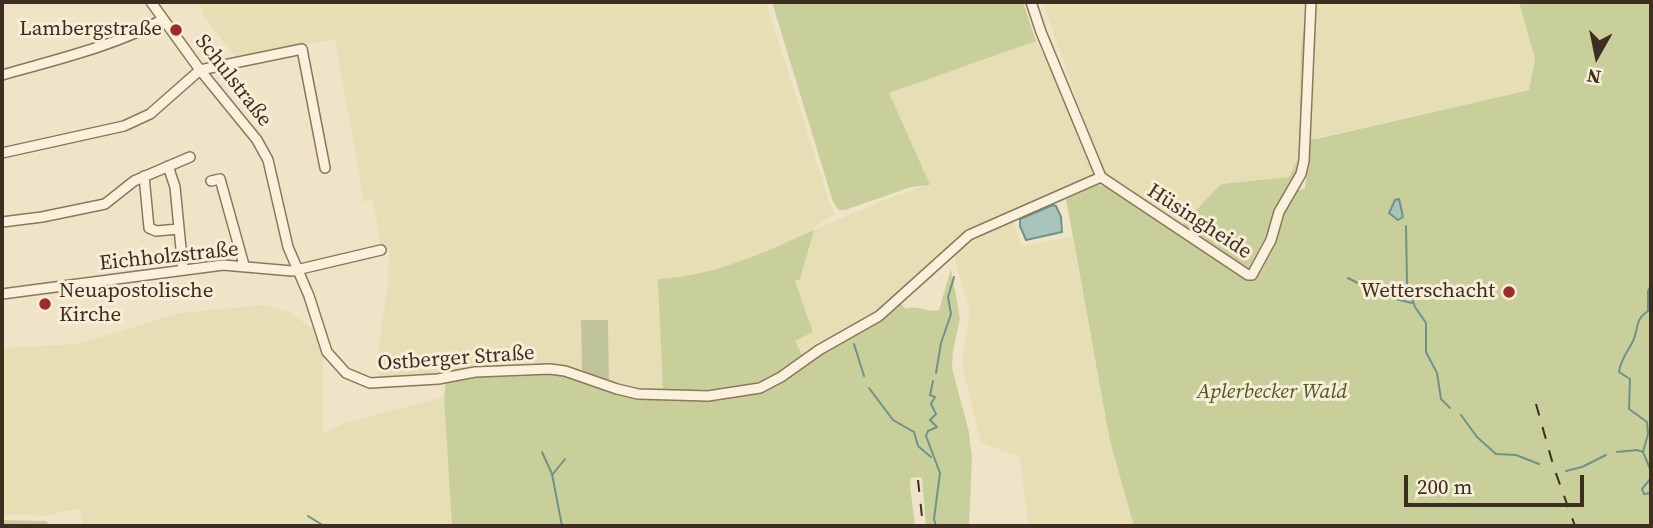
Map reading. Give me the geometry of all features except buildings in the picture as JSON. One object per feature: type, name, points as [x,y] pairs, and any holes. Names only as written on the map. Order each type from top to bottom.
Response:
[{"type":"street","name":"Schulstraße","points":[[150,2],[200,70],[253,134],[268,160],[283,227],[298,270]]},
{"type":"street","points":[[1031,2],[1101,177]]},
{"type":"street","name":"Hüsingheide","points":[[1101,177],[1245,273],[1252,275],[1270,240],[1279,212],[1301,174],[1304,161],[1311,2]]},
{"type":"street","points":[[2,75],[85,51],[152,26],[163,19]]},
{"type":"street","points":[[2,153],[139,121],[200,70],[302,49],[325,168]]},
{"type":"street","points":[[2,222],[105,204],[127,185],[190,157]]},
{"type":"street","points":[[168,166],[175,187],[183,269]]},
{"type":"street","points":[[144,176],[149,228],[156,232],[179,229]]},
{"type":"street","name":"Ostberger Straße","points":[[298,270],[327,352],[339,368],[362,382],[438,379],[475,372],[550,369],[565,371],[638,394],[724,394],[748,391],[771,383],[818,351],[879,316],[969,234],[1101,177]]},
{"type":"street","points":[[220,179],[244,265]]},
{"type":"street","name":"Eichholzstraße","points":[[2,295],[223,265],[298,270],[381,250]]},
{"type":"shaded area","points":[[198,2],[766,2],[835,214],[814,227],[814,230],[897,195],[929,185],[888,93],[1036,41],[1059,84],[1098,175],[968,234],[888,306],[804,359],[794,341],[813,331],[795,281],[813,231],[728,267],[681,278],[659,279],[663,392],[637,391],[609,384],[608,320],[581,320],[582,372],[550,368],[379,379],[379,344],[388,285],[389,250],[381,246],[373,200],[364,202],[335,39],[238,59],[204,17]]},
{"type":"shaded area","points":[[1043,2],[1307,2],[1301,49],[1299,157],[1289,177],[1221,184],[1180,227],[1103,175]]},
{"type":"shaded area","points":[[1316,2],[1519,2],[1535,59],[1529,90],[1311,139],[1313,17]]},
{"type":"shaded area","points":[[1013,220],[1021,246],[1072,237],[1105,411],[1134,526],[1028,526],[1020,457],[981,443],[962,363],[970,312],[955,261],[957,250],[967,241]]},
{"type":"shaded area","points":[[266,305],[290,313],[316,331],[323,354],[323,433],[348,422],[444,397],[453,526],[83,526],[79,508],[46,516],[2,514],[2,348],[76,344],[181,313]]},
{"type":"green space","points":[[772,2],[1023,2],[1036,41],[889,93],[930,185],[911,187],[839,210],[833,202]]},
{"type":"green space","name":"Aplerbecker Wald","points":[[1307,2],[1316,2],[1313,17],[1311,139],[1316,139],[1529,90],[1535,59],[1519,2],[1651,2],[1651,526],[1134,526],[1110,441],[1066,199],[1098,185],[1107,186],[1180,227],[1221,184],[1289,177],[1299,157],[1301,49]],"holes":[[[1309,156],[1305,189],[1292,187]]]},
{"type":"green space","points":[[814,230],[800,279],[795,281],[813,332],[795,341],[804,359],[771,382],[724,394],[663,392],[658,279],[719,268]]},
{"type":"green space","points":[[951,269],[960,318],[952,368],[969,432],[972,458],[969,526],[926,526],[920,477],[911,478],[910,485],[915,526],[452,526],[444,397],[446,381],[462,375],[550,370],[637,395],[749,392],[900,303],[906,309],[914,307],[939,310]]},
{"type":"green space","points":[[581,320],[608,320],[609,384],[582,372]]},
{"type":"green space","points":[[2,520],[47,521],[48,526],[2,526]]},
{"type":"water","points":[[1399,199],[1403,217],[1398,220],[1389,213],[1395,200]]},
{"type":"water","points":[[1053,205],[1061,217],[1062,232],[1026,240],[1020,219]]},
{"type":"waterway","points":[[1406,226],[1407,283],[1415,307],[1426,323],[1426,352],[1437,373],[1441,399],[1450,408]]},
{"type":"waterway","points":[[936,373],[941,343],[951,314],[948,297],[954,277]]},
{"type":"waterway","points":[[1348,278],[1383,296],[1412,303]]},
{"type":"waterway","points":[[1651,285],[1648,291],[1648,311],[1639,321],[1635,337],[1619,372],[1630,379],[1629,409],[1647,422],[1648,434],[1643,452],[1651,471]]},
{"type":"waterway","points":[[854,344],[864,376]]},
{"type":"waterway","points":[[933,381],[930,395],[935,397],[931,404],[936,414],[930,420],[937,427],[928,431],[926,436],[940,473],[934,519],[936,526]]},
{"type":"waterway","points":[[869,388],[893,420],[914,432],[918,446],[931,457]]},
{"type":"waterway","points":[[1461,415],[1477,437],[1496,454],[1516,455],[1539,464]]},
{"type":"waterway","points":[[542,452],[552,474],[562,526]]},
{"type":"waterway","points":[[1617,452],[1643,452]]},
{"type":"waterway","points":[[1566,471],[1582,467],[1606,455]]},
{"type":"waterway","points":[[553,474],[565,459]]},
{"type":"waterway","points":[[1651,478],[1642,489],[1644,494],[1651,493]]},
{"type":"waterway","points":[[308,516],[324,526]]},
{"type":"railway","points":[[1536,404],[1554,468],[1575,526]]},
{"type":"railway","points":[[918,480],[923,526]]},
{"type":"place","name":"Lambergstraße","points":[[176,30]]},
{"type":"place","name":"Wetterschacht","points":[[1509,292]]},
{"type":"place","name":"Neuapostolische Kirche","points":[[45,304]]}]
